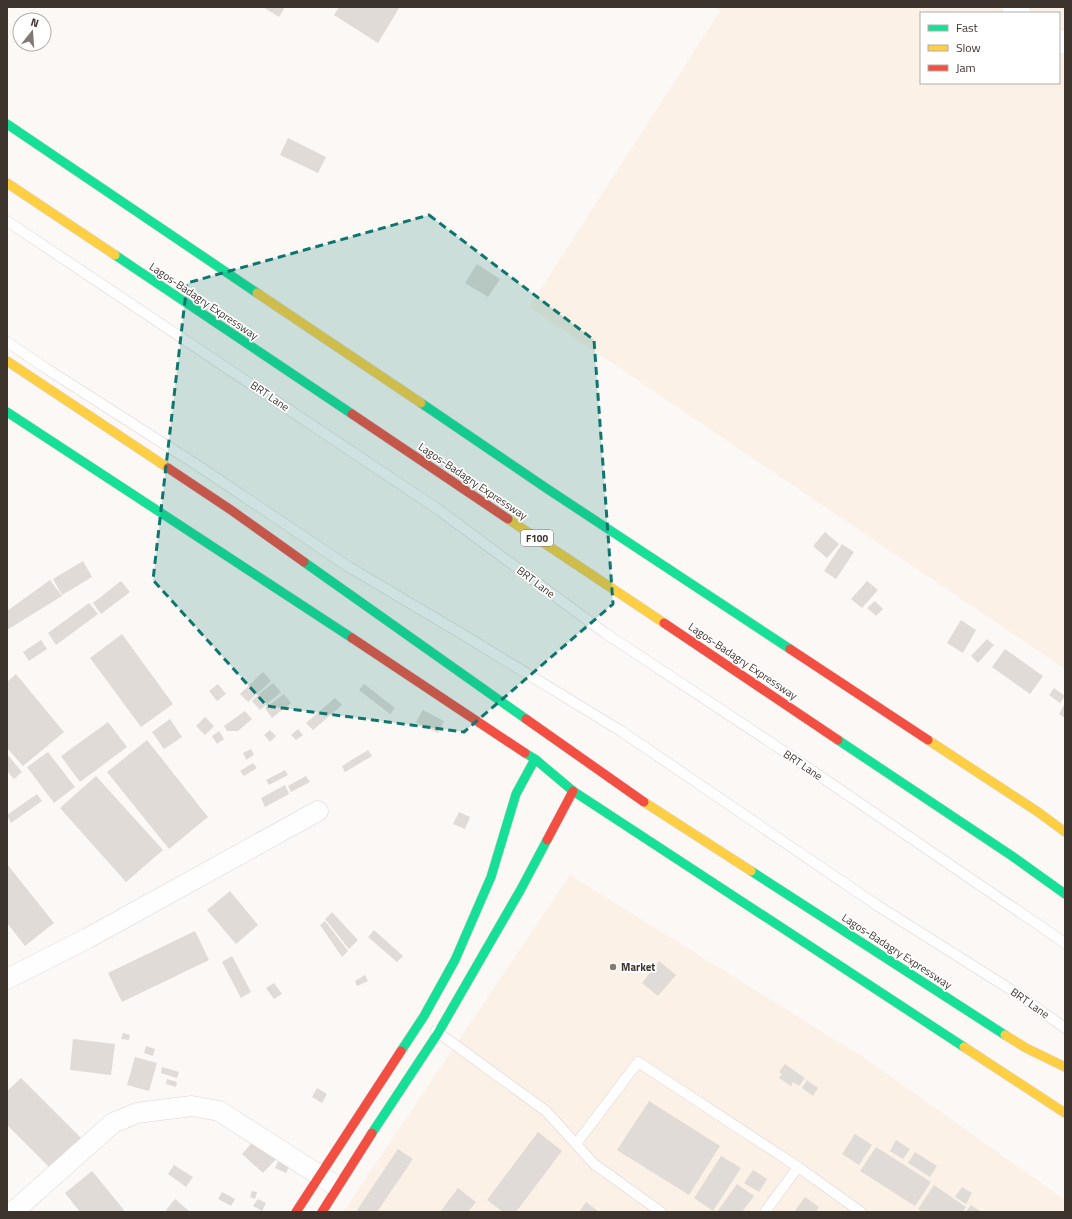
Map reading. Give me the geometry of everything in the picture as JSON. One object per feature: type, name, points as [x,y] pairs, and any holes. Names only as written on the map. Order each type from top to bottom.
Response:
[{"type":"main road","points":[[7,124],[540,483],[1038,812],[1065,832]]},
{"type":"main road","name":"Lagos-Badagry Expressway","points":[[7,183],[1012,856],[1065,894]]},
{"type":"main road","name":"Lagos-Badagry Expressway","points":[[7,361],[231,510],[640,800],[1026,1048],[1065,1067]]},
{"type":"main road","points":[[7,412],[535,759],[573,791],[1065,1114]]},
{"type":"main road","points":[[296,1212],[424,1016],[455,960],[491,877],[516,794],[535,759]]},
{"type":"main road","points":[[322,1212],[438,1033],[521,889],[573,791]]},
{"type":"street","points":[[7,979],[88,938],[318,811]]},
{"type":"street","points":[[13,1212],[113,1123],[137,1113],[192,1106],[219,1111],[338,1186]]},
{"type":"lane","name":"BRT Lane","points":[[7,221],[439,510],[605,633],[770,742],[1065,943]]},
{"type":"lane","name":"BRT Lane","points":[[7,342],[197,465],[350,567],[621,731],[875,904],[1014,991],[1065,1028]]},
{"type":"lane","points":[[424,1016],[438,1033],[546,1111],[594,1164],[661,1212]]},
{"type":"lane","points":[[576,1144],[638,1062],[798,1167],[861,1212]]},
{"type":"lane","points":[[765,1212],[798,1167]]},
{"type":"highlighted area","points":[[429,215],[594,340],[613,604],[464,732],[267,706],[153,580],[187,283]]},
{"type":"shaded area","points":[[715,7],[1065,7],[1065,669],[529,307],[720,11]]},
{"type":"shaded area","name":"Market","points":[[570,875],[866,1059],[1065,1200],[1065,1212],[343,1212]]},
{"type":"building","points":[[263,7],[285,7],[279,17]]},
{"type":"building","points":[[339,7],[399,8],[378,43],[334,15]]},
{"type":"building","points":[[288,138],[326,157],[318,173],[280,155]]},
{"type":"building","points":[[477,264],[500,279],[488,297],[465,283]]},
{"type":"building","points":[[825,532],[839,544],[827,558],[813,546]]},
{"type":"building","points":[[842,544],[854,552],[836,579],[824,571]]},
{"type":"building","points":[[83,561],[92,577],[62,595],[53,579]]},
{"type":"building","points":[[50,580],[62,596],[7,630],[7,611]]},
{"type":"building","points":[[121,581],[130,592],[101,614],[93,603]]},
{"type":"building","points":[[867,581],[878,590],[862,608],[851,599]]},
{"type":"building","points":[[875,601],[883,609],[876,616],[867,608]]},
{"type":"building","points":[[89,603],[98,614],[56,645],[48,633]]},
{"type":"building","points":[[961,620],[976,630],[963,653],[947,643]]},
{"type":"building","points":[[122,634],[173,704],[141,727],[90,658]]},
{"type":"building","points":[[987,639],[994,645],[978,663],[971,656]]},
{"type":"building","points":[[41,640],[47,649],[29,661],[23,652]]},
{"type":"building","points":[[1005,649],[1043,676],[1030,694],[992,667]]},
{"type":"building","points":[[263,672],[271,681],[248,702],[240,694]]},
{"type":"building","points":[[16,674],[64,732],[23,766],[7,748],[7,682]]},
{"type":"building","points":[[273,683],[281,692],[267,704],[259,694]]},
{"type":"building","points":[[218,684],[226,694],[217,701],[209,691]]},
{"type":"building","points":[[364,684],[395,708],[390,714],[359,690]]},
{"type":"building","points":[[1054,688],[1065,696],[1060,703],[1049,695]]},
{"type":"building","points":[[284,694],[291,703],[272,718],[265,708]]},
{"type":"building","points":[[258,695],[266,705],[260,710],[252,701]]},
{"type":"building","points":[[335,698],[342,705],[313,730],[306,723]]},
{"type":"building","points":[[1065,703],[1065,718],[1059,714]]},
{"type":"building","points":[[423,710],[444,721],[438,733],[416,722]]},
{"type":"building","points":[[245,711],[252,719],[238,731],[227,731],[224,726]]},
{"type":"building","points":[[205,717],[214,726],[205,735],[196,726]]},
{"type":"building","points":[[170,719],[182,737],[164,749],[152,732]]},
{"type":"building","points":[[108,722],[127,747],[80,782],[61,756]]},
{"type":"building","points":[[298,729],[303,735],[296,740],[291,735]]},
{"type":"building","points":[[270,730],[276,736],[270,742],[264,735]]},
{"type":"building","points":[[219,731],[224,739],[217,744],[212,736]]},
{"type":"building","points":[[147,740],[208,817],[169,849],[107,772]]},
{"type":"building","points":[[251,749],[254,755],[246,760],[243,753]]},
{"type":"building","points":[[368,750],[372,756],[345,772],[342,766]]},
{"type":"building","points":[[48,752],[75,787],[54,803],[27,767]]},
{"type":"building","points":[[7,754],[22,772],[14,779],[7,771]]},
{"type":"building","points":[[253,763],[257,768],[244,776],[240,771]]},
{"type":"building","points":[[285,770],[288,775],[269,785],[266,780]]},
{"type":"building","points":[[96,776],[163,850],[126,882],[60,808]]},
{"type":"building","points":[[306,776],[310,782],[291,792],[288,786]]},
{"type":"building","points":[[285,785],[289,794],[265,807],[261,798]]},
{"type":"building","points":[[37,794],[42,801],[11,823],[7,815]]},
{"type":"building","points":[[459,812],[470,817],[465,829],[453,824]]},
{"type":"building","points":[[7,864],[54,923],[25,946],[7,923]]},
{"type":"building","points":[[230,891],[258,925],[236,944],[207,910]]},
{"type":"building","points":[[332,912],[358,940],[349,949],[325,919]]},
{"type":"building","points":[[325,921],[348,951],[342,957],[320,925]]},
{"type":"building","points":[[374,930],[403,956],[397,962],[368,937]]},
{"type":"building","points":[[195,931],[209,960],[122,1002],[108,973]]},
{"type":"building","points":[[232,956],[251,992],[241,998],[222,962]]},
{"type":"building","points":[[659,961],[676,975],[658,996],[642,983]]},
{"type":"building","points":[[365,975],[368,981],[357,986],[355,981]]},
{"type":"building","points":[[274,983],[282,994],[274,999],[266,988]]},
{"type":"building","points":[[123,1033],[130,1035],[129,1040],[121,1039]]},
{"type":"building","points":[[73,1039],[115,1044],[111,1075],[70,1070]]},
{"type":"building","points":[[146,1046],[155,1049],[153,1056],[144,1053]]},
{"type":"building","points":[[135,1057],[157,1063],[149,1091],[127,1085]]},
{"type":"building","points":[[785,1064],[805,1078],[799,1086],[793,1082],[791,1086],[779,1078],[782,1074],[779,1072]]},
{"type":"building","points":[[162,1067],[179,1072],[177,1078],[161,1073]]},
{"type":"building","points":[[21,1078],[82,1139],[51,1169],[7,1125],[7,1091]]},
{"type":"building","points":[[167,1079],[177,1082],[176,1087],[166,1084]]},
{"type":"building","points":[[807,1080],[818,1088],[813,1096],[802,1088]]},
{"type":"building","points":[[317,1088],[327,1094],[322,1103],[312,1097]]},
{"type":"building","points":[[649,1101],[720,1146],[689,1195],[617,1150]]},
{"type":"building","points":[[538,1132],[562,1151],[516,1212],[503,1212],[487,1200]]},
{"type":"building","points":[[855,1134],[872,1145],[859,1165],[842,1154]]},
{"type":"building","points":[[258,1136],[280,1155],[263,1173],[242,1154]]},
{"type":"building","points":[[896,1140],[910,1149],[903,1159],[890,1151]]},
{"type":"building","points":[[876,1147],[931,1182],[915,1206],[860,1171]]},
{"type":"building","points":[[398,1149],[413,1159],[377,1212],[360,1212],[357,1210]]},
{"type":"building","points":[[915,1152],[937,1166],[930,1177],[908,1163]]},
{"type":"building","points":[[281,1156],[292,1161],[286,1173],[275,1168]]},
{"type":"building","points":[[721,1156],[741,1168],[713,1211],[694,1198]]},
{"type":"building","points":[[174,1165],[193,1177],[186,1187],[168,1174]]},
{"type":"building","points":[[753,1170],[767,1179],[759,1192],[744,1183]]},
{"type":"building","points":[[92,1171],[124,1210],[122,1212],[80,1212],[65,1193]]},
{"type":"building","points":[[737,1184],[754,1196],[742,1212],[717,1212]]},
{"type":"building","points":[[934,1185],[966,1207],[963,1212],[922,1212],[918,1209]]},
{"type":"building","points":[[962,1187],[972,1193],[966,1204],[955,1197]]},
{"type":"building","points":[[458,1188],[476,1202],[468,1212],[440,1212]]},
{"type":"building","points":[[252,1191],[257,1192],[255,1199],[250,1197]]},
{"type":"building","points":[[222,1192],[235,1199],[231,1206],[218,1199]]},
{"type":"building","points":[[805,1197],[819,1207],[816,1212],[794,1212]]},
{"type":"building","points":[[175,1199],[190,1212],[168,1212],[166,1210]]},
{"type":"building","points":[[258,1199],[266,1203],[262,1211],[253,1206]]},
{"type":"building","points":[[586,1202],[599,1212],[579,1212]]},
{"type":"building","points":[[971,1205],[981,1212],[966,1212]]},
{"type":"traffic: fast","points":[[7,124],[257,293]]},
{"type":"traffic: fast","points":[[115,255],[352,414]]},
{"type":"traffic: fast","points":[[421,403],[546,488],[790,649]]},
{"type":"traffic: fast","points":[[7,412],[352,638]]},
{"type":"traffic: fast","points":[[304,562],[526,719]]},
{"type":"traffic: fast","points":[[838,740],[1012,856],[1065,894]]},
{"type":"traffic: fast","points":[[525,753],[535,759],[573,791],[964,1047]]},
{"type":"traffic: fast","points":[[401,1051],[424,1016],[455,960],[491,877],[516,794],[535,759]]},
{"type":"traffic: fast","points":[[372,1133],[438,1033],[521,889],[547,840]]},
{"type":"traffic: fast","points":[[751,871],[1005,1035]]},
{"type":"traffic: slow","points":[[7,183],[115,255]]},
{"type":"traffic: slow","points":[[257,293],[421,403]]},
{"type":"traffic: slow","points":[[7,361],[168,468]]},
{"type":"traffic: slow","points":[[508,519],[664,623]]},
{"type":"traffic: slow","points":[[928,740],[1038,812],[1065,832]]},
{"type":"traffic: slow","points":[[644,802],[751,871]]},
{"type":"traffic: slow","points":[[1005,1035],[1026,1048],[1065,1067]]},
{"type":"traffic: slow","points":[[964,1047],[1065,1113]]},
{"type":"traffic: jam","points":[[352,414],[508,519]]},
{"type":"traffic: jam","points":[[168,468],[231,510],[304,562]]},
{"type":"traffic: jam","points":[[664,623],[838,740]]},
{"type":"traffic: jam","points":[[352,638],[525,753]]},
{"type":"traffic: jam","points":[[790,649],[928,740]]},
{"type":"traffic: jam","points":[[526,719],[644,802]]},
{"type":"traffic: jam","points":[[547,840],[573,791]]},
{"type":"traffic: jam","points":[[296,1212],[401,1051]]},
{"type":"traffic: jam","points":[[322,1212],[372,1133]]},
{"type":"place","name":"Market","points":[[613,967]]}]
